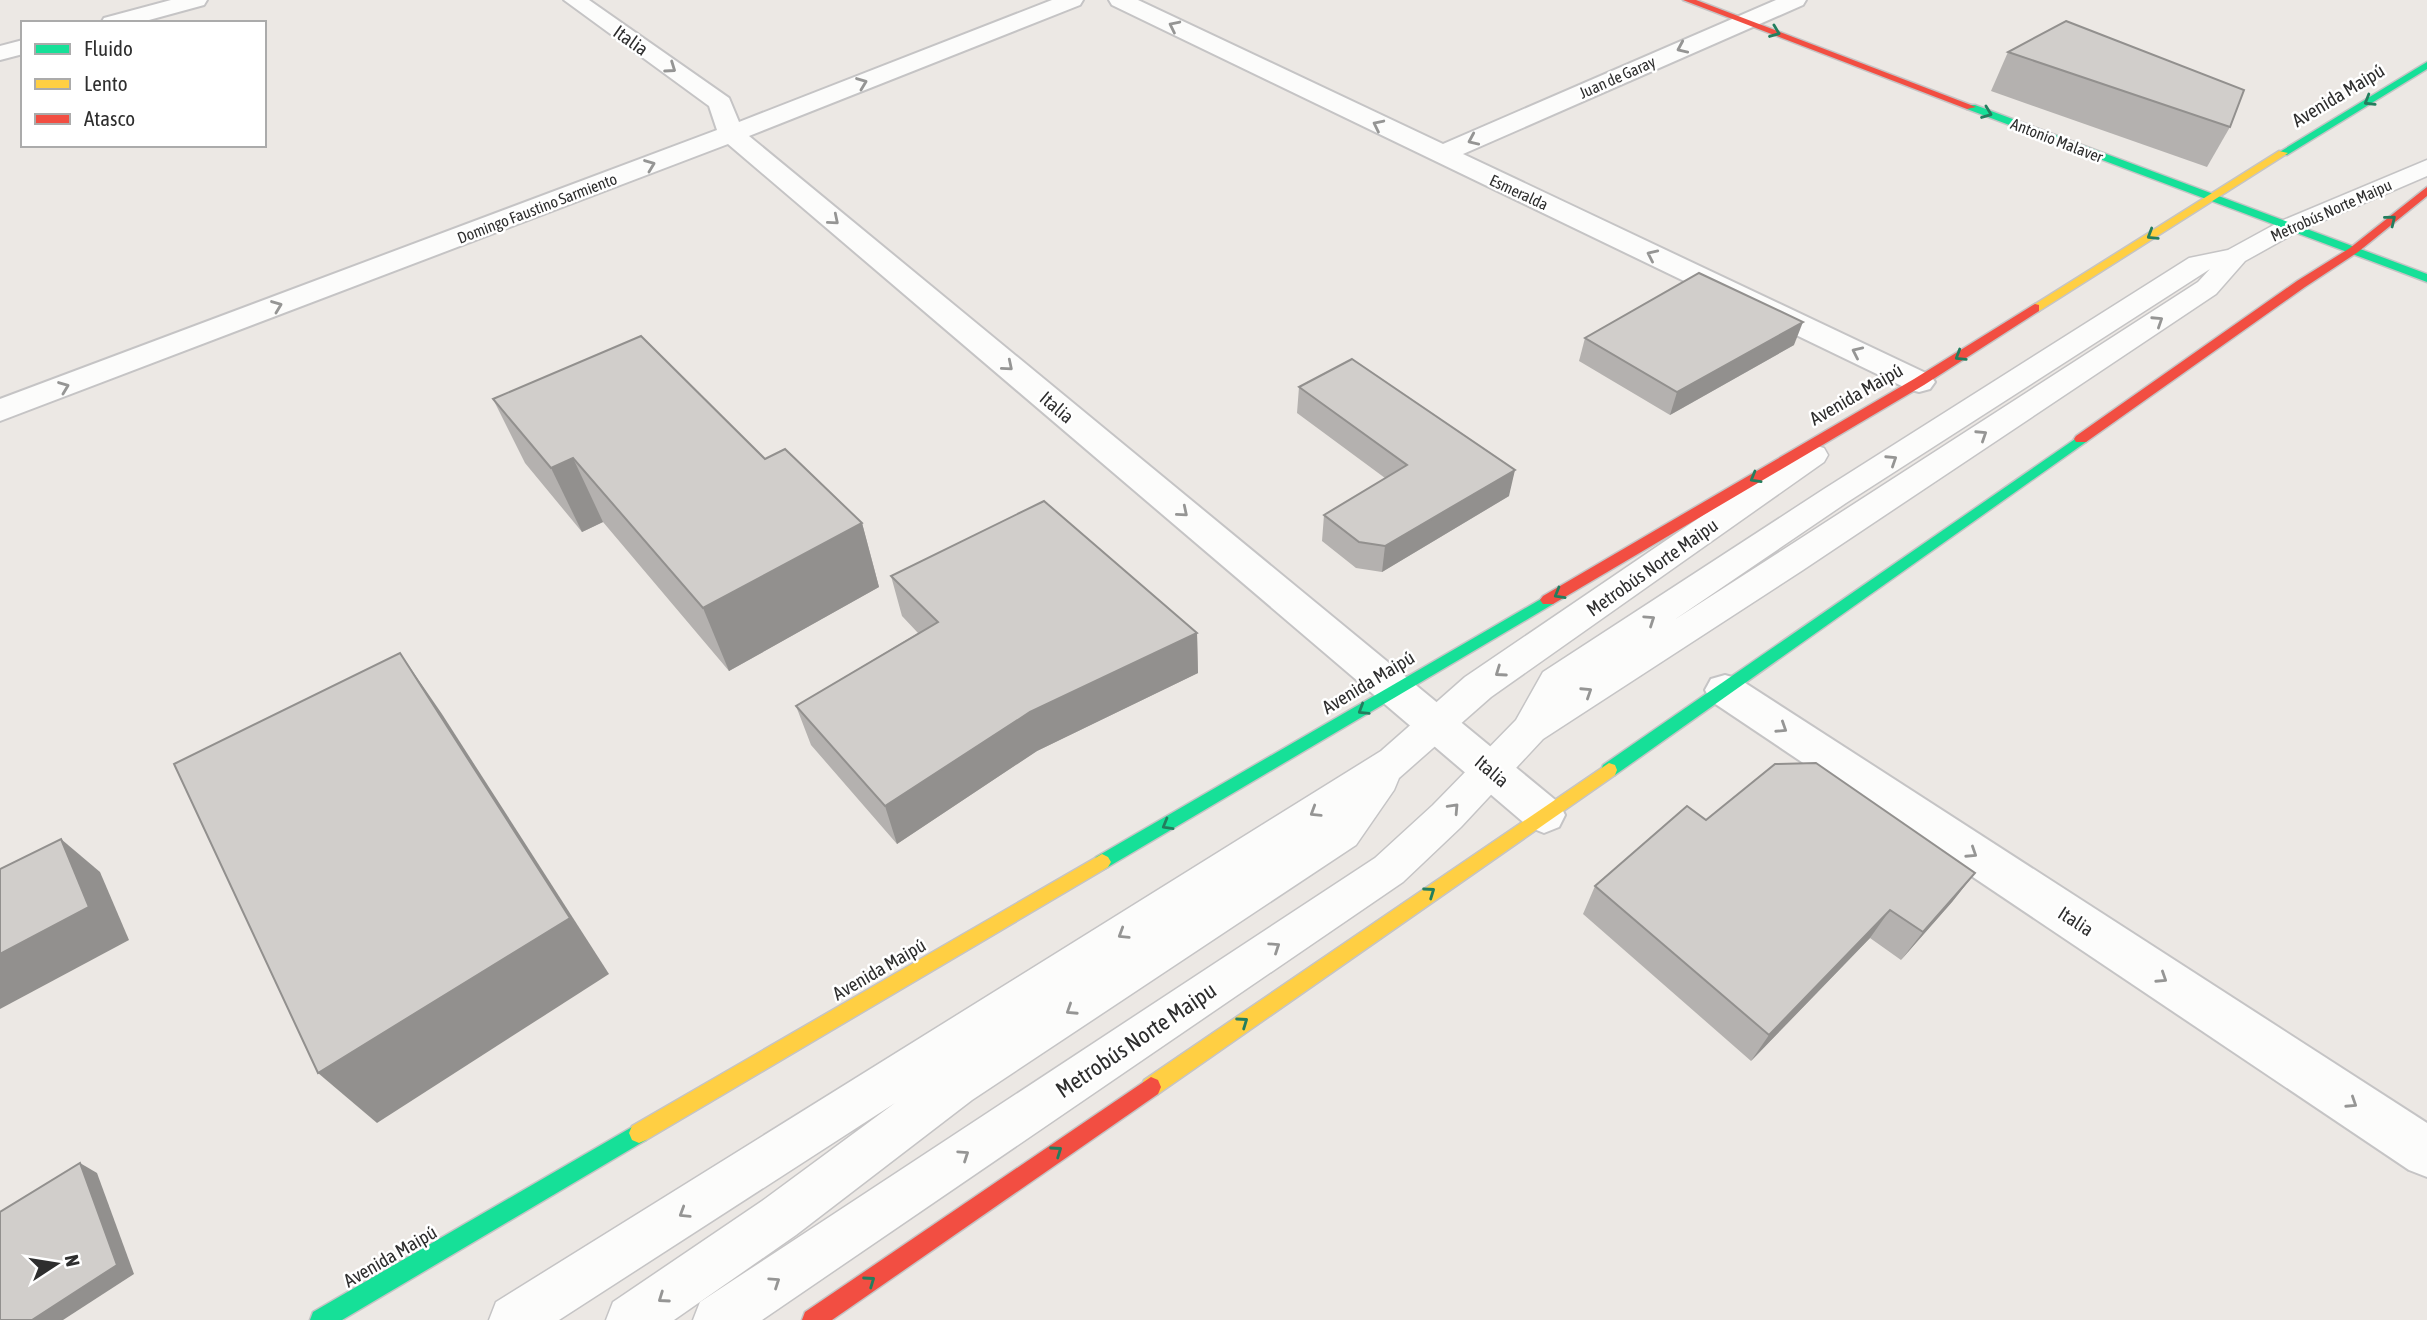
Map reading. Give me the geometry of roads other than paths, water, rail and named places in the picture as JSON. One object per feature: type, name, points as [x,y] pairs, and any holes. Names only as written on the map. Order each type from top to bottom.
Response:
[{"type":"main road","name":"Antonio Malaver","points":[[1688,0],[2209,198],[2354,250],[2424,279]]},
{"type":"main road","name":"Avenida Maipú","points":[[321,1320],[1919,382],[2209,198],[2427,65]]},
{"type":"main road","points":[[814,1320],[1725,690],[2301,284],[2354,250],[2427,190]]},
{"type":"street","points":[[119,21],[196,0]]},
{"type":"street","name":"Italia","points":[[575,0],[720,103],[731,134],[1544,815]]},
{"type":"street","name":"Domingo Faustino Sarmiento","points":[[0,411],[731,134],[1072,0]]},
{"type":"street","name":"Esmeralda","points":[[1120,0],[1919,382]]},
{"type":"street","name":"Juan de Garay","points":[[1440,155],[1795,0]]},
{"type":"street","points":[[0,53],[21,48]]},
{"type":"street","name":"Italia","points":[[1725,690],[2427,1152]]},
{"type":"lane","name":"Metrobús Norte Maipu","points":[[1777,553],[1835,496],[2198,264],[2236,256],[2290,226],[2427,167]]},
{"type":"lane","name":"Metrobús Norte Maipu","points":[[1777,553],[1863,513],[2207,288],[2236,256]]},
{"type":"lane","name":"Metrobús Norte Maipu","points":[[2026,407],[2073,343]]},
{"type":"lane","name":"Metrobús Norte Maipu","points":[[1999,391],[2101,358]]},
{"type":"lane","name":"Metrobús Norte Maipu","points":[[741,1177],[831,1140],[1342,833],[1394,762],[1478,687],[1919,382]]},
{"type":"lane","name":"Metrobús Norte Maipu","points":[[1809,531],[1835,496]]},
{"type":"lane","name":"Metrobús Norte Maipu","points":[[718,1320],[1389,870],[1447,816],[1530,729],[1809,531],[1863,513]]},
{"type":"lane","name":"Metrobús Norte Maipu","points":[[514,1320],[741,1177],[943,1071]]},
{"type":"lane","name":"Metrobús Norte Maipu","points":[[631,1320],[779,1218],[943,1071]]},
{"type":"lane","name":"Metrobús Norte Maipu","points":[[779,1218],[831,1140]]}]
